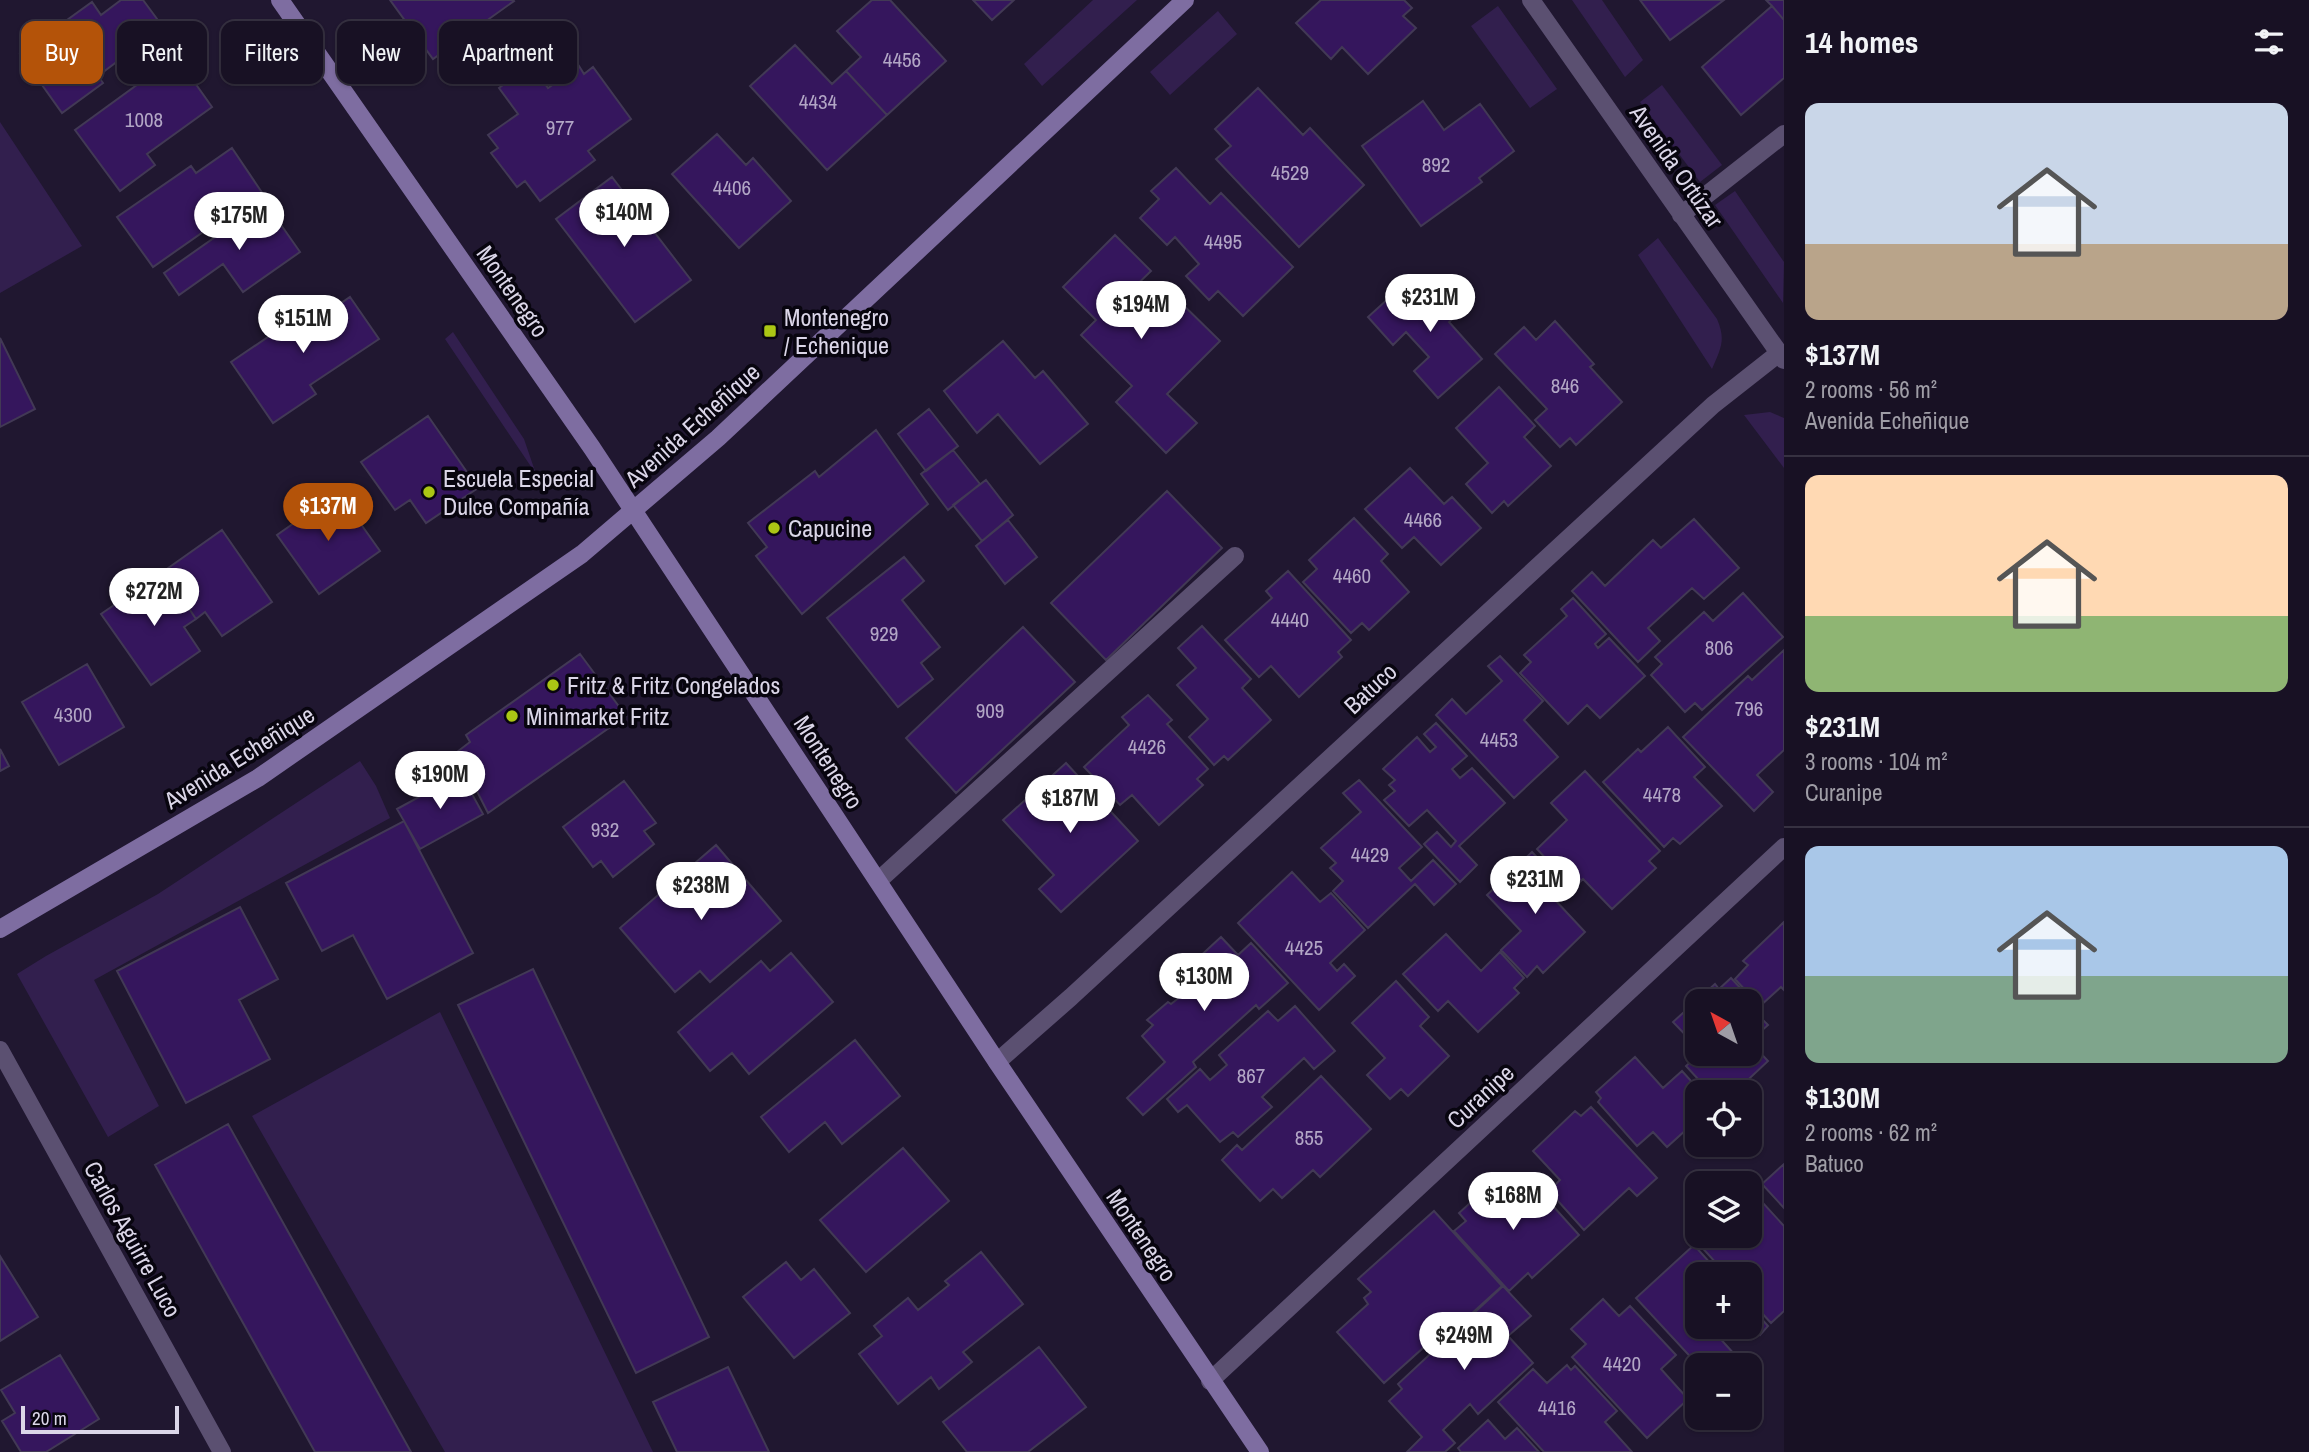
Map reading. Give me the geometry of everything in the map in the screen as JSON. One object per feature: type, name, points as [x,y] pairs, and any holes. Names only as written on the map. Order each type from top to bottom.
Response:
[{"type":"street","name":"Montenegro","points":[[280,0],[585,437],[997,1062],[1260,1452]]},
{"type":"street","name":"Avenida Echeñique","points":[[0,929],[258,778],[582,554],[718,438],[1185,0]]},
{"type":"street","name":"Avenida Ortúzar","points":[[1531,0],[1781,357]]},
{"type":"street","points":[[1681,215],[1784,134]]},
{"type":"street","name":"Batuco","points":[[997,1062],[1071,997],[1713,405],[1781,357]]},
{"type":"street","points":[[878,881],[1235,556]]},
{"type":"street","name":"Curanipe","points":[[1210,1381],[1784,847]]},
{"type":"street","name":"Carlos Aguirre Luco","points":[[0,1051],[222,1452]]},
{"type":"shaded area","points":[[1093,0],[1137,0],[1042,86],[1024,64]]},
{"type":"shaded area","points":[[1572,0],[1602,0],[1643,60],[1625,77]]},
{"type":"shaded area","points":[[1498,6],[1557,89],[1530,108],[1471,26]]},
{"type":"shaded area","points":[[1218,11],[1237,34],[1170,95],[1150,72]]},
{"type":"shaded area","points":[[1662,85],[1722,165],[1700,182],[1640,102]]},
{"type":"shaded area","points":[[0,122],[82,246],[0,293]]},
{"type":"shaded area","points":[[1735,191],[1784,262],[1783,303],[1715,205]]},
{"type":"shaded area","points":[[1658,238],[1717,319],[1721,344],[1712,369],[1638,255]]},
{"type":"shaded area","points":[[453,332],[524,439],[536,474],[445,339]]},
{"type":"shaded area","points":[[1770,412],[1784,418],[1784,468],[1744,415]]},
{"type":"shaded area","points":[[360,761],[376,786],[390,818],[94,980],[159,1106],[108,1137],[17,974],[158,894]]},
{"type":"shaded area","points":[[440,1012],[653,1452],[445,1452],[252,1116]]},
{"type":"building","points":[[121,0],[143,0],[159,21],[117,21],[117,62],[103,72],[103,21],[66,21],[92,2],[101,15]]},
{"type":"building","points":[[390,0],[514,1],[486,21],[439,21],[439,55],[433,59],[425,48],[425,21],[405,21]]},
{"type":"building","points":[[872,0],[890,0],[946,61],[887,115],[846,71],[861,57],[837,31]]},
{"type":"building","points":[[973,0],[1014,0],[992,20]]},
{"type":"building","points":[[1321,0],[1404,0],[1412,8],[1403,16],[1416,28],[1368,74],[1342,47],[1331,59],[1296,23]]},
{"type":"building","points":[[1640,0],[1724,0],[1670,40]]},
{"type":"building","points":[[1766,0],[1784,0],[1784,20],[1772,6]]},
{"type":"building","points":[[1772,6],[1784,20],[1784,78],[1741,115],[1702,67]]},
{"type":"building","points":[[795,45],[832,84],[846,71],[887,115],[827,170],[750,86]]},
{"type":"building","points":[[579,66],[584,74],[593,67],[631,119],[588,151],[595,160],[540,201],[525,181],[517,187],[491,153],[498,148],[488,135],[518,114],[499,88],[504,84],[545,84],[548,88],[554,84],[577,84]]},
{"type":"building","points":[[41,84],[102,84],[62,113]]},
{"type":"building","points":[[138,84],[196,84],[212,107],[147,154],[155,165],[120,191],[75,130]]},
{"type":"building","points":[[1258,88],[1303,135],[1310,128],[1364,185],[1299,247],[1216,159],[1231,146],[1215,129]]},
{"type":"building","points":[[1423,101],[1444,130],[1480,104],[1514,151],[1479,178],[1482,182],[1421,226],[1362,146]]},
{"type":"building","points":[[717,134],[746,165],[753,158],[791,201],[739,248],[672,174]]},
{"type":"building","points":[[232,148],[265,197],[220,229],[216,223],[153,267],[117,217],[191,166],[196,173]]},
{"type":"building","points":[[1176,168],[1210,204],[1221,193],[1293,267],[1243,316],[1218,291],[1209,300],[1186,276],[1199,264],[1175,237],[1167,245],[1140,218],[1159,199],[1151,191]]},
{"type":"building","points":[[612,177],[691,280],[635,322],[556,219]]},
{"type":"building","points":[[265,202],[300,252],[243,292],[223,264],[179,295],[164,273]]},
{"type":"building","points":[[1115,235],[1151,271],[1118,303],[1142,326],[1173,295],[1220,341],[1167,394],[1197,423],[1166,453],[1116,402],[1132,386],[1081,335],[1096,320],[1063,287]]},
{"type":"building","points":[[1444,279],[1467,306],[1449,322],[1482,359],[1438,398],[1414,371],[1429,357],[1406,332],[1393,345],[1368,317],[1400,288],[1415,304]]},
{"type":"building","points":[[350,297],[379,339],[310,385],[316,394],[273,423],[231,362],[324,299],[331,310]]},
{"type":"building","points":[[1555,321],[1594,364],[1590,367],[1622,402],[1576,445],[1570,438],[1560,447],[1535,420],[1547,409],[1495,354],[1524,327],[1536,340]]},
{"type":"building","points":[[0,338],[35,409],[0,427]]},
{"type":"building","points":[[1003,341],[1035,378],[1043,371],[1088,424],[1040,464],[998,414],[977,433],[944,391]]},
{"type":"building","points":[[1499,387],[1535,426],[1524,437],[1551,466],[1508,506],[1504,501],[1492,513],[1466,484],[1488,463],[1456,428]]},
{"type":"building","points":[[929,409],[958,446],[926,471],[898,434]]},
{"type":"building","points":[[428,416],[478,488],[426,523],[410,500],[395,510],[361,462]]},
{"type":"building","points":[[876,430],[928,504],[802,614],[756,556],[767,547],[748,523],[815,471],[819,477]]},
{"type":"building","points":[[953,450],[980,484],[948,510],[921,474]]},
{"type":"building","points":[[1410,468],[1444,504],[1452,497],[1481,528],[1441,565],[1414,537],[1402,548],[1365,509]]},
{"type":"building","points":[[986,480],[1013,515],[982,541],[953,505]]},
{"type":"building","points":[[1167,491],[1222,548],[1106,660],[1051,603]]},
{"type":"building","points":[[338,492],[380,551],[319,594],[277,535]]},
{"type":"building","points":[[1354,518],[1388,554],[1381,561],[1409,592],[1369,630],[1362,623],[1351,633],[1303,582],[1317,569],[1309,560]]},
{"type":"building","points":[[1694,519],[1739,568],[1704,599],[1692,588],[1648,628],[1660,641],[1638,662],[1572,591],[1592,572],[1605,586],[1653,540],[1661,548]]},
{"type":"building","points":[[1008,520],[1037,557],[1005,584],[976,546]]},
{"type":"building","points":[[222,530],[272,602],[222,636],[205,612],[196,619],[164,571]]},
{"type":"building","points":[[904,557],[924,581],[902,600],[940,647],[921,663],[933,679],[898,707],[827,618]]},
{"type":"building","points":[[164,571],[196,619],[184,627],[200,651],[151,685],[101,614]]},
{"type":"building","points":[[1288,571],[1351,640],[1338,652],[1342,657],[1299,697],[1271,666],[1259,677],[1225,640],[1272,598],[1266,591]]},
{"type":"building","points":[[1743,593],[1783,637],[1702,710],[1695,703],[1685,712],[1651,675],[1662,664],[1655,657],[1704,612],[1713,621]]},
{"type":"building","points":[[1573,598],[1606,634],[1595,644],[1598,648],[1609,638],[1645,676],[1600,718],[1587,705],[1568,724],[1520,673],[1531,662],[1524,655],[1567,616],[1561,609]]},
{"type":"building","points":[[1202,626],[1251,679],[1242,688],[1271,720],[1228,760],[1224,756],[1214,765],[1189,737],[1208,719],[1177,685],[1196,668],[1178,648]]},
{"type":"building","points":[[1023,627],[1075,682],[956,793],[906,738]]},
{"type":"building","points":[[1784,650],[1784,750],[1757,775],[1773,792],[1754,811],[1683,737],[1748,676],[1752,680]]},
{"type":"building","points":[[580,654],[626,716],[488,813],[457,752],[470,742],[466,735]]},
{"type":"building","points":[[1500,656],[1543,701],[1524,720],[1558,757],[1514,798],[1436,715],[1452,699],[1466,714],[1502,681],[1488,666]]},
{"type":"building","points":[[87,664],[124,727],[59,765],[22,702]]},
{"type":"building","points":[[1148,695],[1172,720],[1167,724],[1208,769],[1197,779],[1203,785],[1159,825],[1132,795],[1120,805],[1084,767],[1129,725],[1122,717]]},
{"type":"building","points":[[1436,723],[1467,756],[1452,769],[1460,778],[1472,768],[1505,803],[1459,846],[1477,865],[1460,882],[1424,844],[1437,832],[1451,847],[1456,841],[1427,810],[1409,826],[1384,800],[1395,791],[1389,785],[1395,780],[1383,769],[1417,737],[1430,752],[1436,747],[1424,734]]},
{"type":"building","points":[[1668,727],[1705,767],[1694,777],[1722,806],[1680,844],[1673,838],[1664,847],[1603,782],[1638,749],[1641,752]]},
{"type":"building","points":[[0,749],[9,766],[0,771]]},
{"type":"building","points":[[1066,763],[1138,841],[1061,912],[1039,889],[1054,875],[1003,820]]},
{"type":"building","points":[[1585,771],[1660,851],[1649,861],[1656,868],[1612,909],[1583,879],[1573,888],[1537,849],[1567,820],[1551,803]]},
{"type":"building","points":[[461,774],[483,814],[420,849],[397,809]]},
{"type":"building","points":[[1359,780],[1422,847],[1399,868],[1411,881],[1433,860],[1456,884],[1434,905],[1415,884],[1368,928],[1333,891],[1343,881],[1330,868],[1336,863],[1321,848],[1361,812],[1343,793]]},
{"type":"building","points":[[624,781],[656,823],[644,831],[654,844],[613,877],[601,861],[593,867],[563,827]]},
{"type":"building","points":[[404,821],[473,953],[387,999],[353,935],[322,951],[286,883]]},
{"type":"building","points":[[716,845],[781,921],[710,982],[700,971],[675,992],[620,928]]},
{"type":"building","points":[[1532,852],[1568,891],[1556,901],[1585,932],[1543,973],[1537,966],[1527,977],[1501,950],[1521,931],[1487,895]]},
{"type":"building","points":[[1292,872],[1320,902],[1331,893],[1365,930],[1330,963],[1337,971],[1344,964],[1355,976],[1319,1010],[1238,923]]},
{"type":"building","points":[[240,907],[278,979],[239,1000],[270,1059],[186,1103],[117,971]]},
{"type":"building","points":[[1784,922],[1784,990],[1781,987],[1762,1004],[1762,989],[1744,989],[1735,979],[1748,965],[1743,961]]},
{"type":"building","points":[[1446,934],[1481,971],[1500,952],[1524,978],[1514,988],[1519,993],[1478,1032],[1448,1001],[1438,1011],[1403,974]]},
{"type":"building","points":[[1221,937],[1238,955],[1251,943],[1288,983],[1259,1009],[1256,1005],[1193,1062],[1196,1067],[1143,1115],[1127,1098],[1165,1062],[1142,1036],[1153,1025],[1147,1020],[1168,1002],[1171,1004],[1180,997],[1169,985]]},
{"type":"building","points":[[791,953],[833,1002],[749,1074],[732,1053],[710,1071],[678,1032],[761,961],[770,971]]},
{"type":"building","points":[[533,969],[709,1337],[636,1373],[458,1005]]},
{"type":"building","points":[[1731,978],[1741,989],[1719,989]]},
{"type":"building","points":[[1396,981],[1429,1017],[1420,1026],[1449,1056],[1408,1096],[1401,1089],[1390,1099],[1367,1075],[1385,1058],[1352,1023]]},
{"type":"building","points":[[1295,1006],[1335,1051],[1314,1069],[1304,1058],[1262,1097],[1272,1107],[1238,1137],[1233,1132],[1220,1142],[1187,1105],[1178,1112],[1167,1099],[1200,1069],[1210,1080],[1227,1065],[1219,1055],[1268,1011],[1278,1021]]},
{"type":"building","points":[[1685,1011],[1685,1034],[1673,1022]]},
{"type":"building","points":[[1762,1019],[1768,1025],[1762,1030]]},
{"type":"building","points":[[855,1040],[900,1096],[842,1144],[825,1122],[789,1152],[761,1117]]},
{"type":"building","points":[[1762,1055],[1768,1061],[1748,1080],[1699,1080],[1686,1066],[1762,1066]]},
{"type":"building","points":[[1635,1057],[1663,1088],[1682,1071],[1690,1080],[1685,1080],[1685,1131],[1667,1147],[1653,1132],[1637,1146],[1598,1102],[1601,1098],[1596,1092]]},
{"type":"building","points":[[1321,1076],[1371,1129],[1320,1177],[1313,1170],[1282,1198],[1273,1189],[1260,1201],[1222,1160],[1237,1145],[1242,1150]]},
{"type":"building","points":[[1591,1107],[1657,1178],[1637,1196],[1629,1188],[1584,1230],[1549,1191],[1560,1180],[1533,1151],[1575,1111],[1581,1116]]},
{"type":"building","points":[[228,1124],[411,1452],[315,1452],[155,1165]]},
{"type":"building","points":[[903,1148],[949,1201],[866,1272],[820,1220]]},
{"type":"building","points":[[1784,1164],[1784,1208],[1762,1184]]},
{"type":"building","points":[[1502,1174],[1532,1207],[1544,1196],[1579,1235],[1532,1278],[1528,1273],[1509,1291],[1454,1231],[1466,1221],[1459,1213]]},
{"type":"building","points":[[1762,1202],[1784,1226],[1784,1311],[1771,1323],[1762,1313],[1762,1262],[1715,1262],[1703,1248],[1762,1248]]},
{"type":"building","points":[[1434,1211],[1502,1286],[1437,1345],[1432,1340],[1384,1383],[1337,1332],[1368,1304],[1364,1298],[1371,1292],[1358,1279]]},
{"type":"building","points":[[1691,1248],[1697,1248],[1709,1262],[1685,1262],[1685,1339],[1721,1339],[1733,1353],[1687,1353],[1636,1298]]},
{"type":"building","points":[[981,1252],[1023,1304],[963,1352],[972,1362],[939,1389],[931,1377],[898,1404],[859,1354],[882,1336],[874,1326],[908,1298],[918,1310],[949,1285],[945,1281]]},
{"type":"building","points":[[0,1256],[38,1317],[0,1341]]},
{"type":"building","points":[[786,1262],[801,1280],[814,1269],[850,1313],[794,1358],[743,1297]]},
{"type":"building","points":[[1503,1286],[1531,1316],[1508,1336],[1533,1363],[1478,1414],[1470,1404],[1443,1430],[1455,1443],[1445,1452],[1407,1452],[1422,1437],[1389,1401],[1402,1389],[1398,1384]]},
{"type":"building","points":[[1603,1299],[1619,1316],[1630,1306],[1676,1355],[1661,1369],[1685,1396],[1685,1402],[1647,1438],[1572,1357],[1586,1344],[1571,1329]]},
{"type":"building","points":[[1762,1319],[1768,1326],[1762,1333]]},
{"type":"building","points":[[1039,1347],[1086,1407],[1028,1452],[967,1452],[943,1422]]},
{"type":"building","points":[[60,1355],[99,1419],[46,1452],[21,1452],[2,1421],[15,1413],[1,1390]]},
{"type":"building","points":[[1567,1365],[1571,1370],[1575,1366],[1617,1411],[1605,1422],[1632,1452],[1544,1452],[1498,1402],[1533,1369],[1547,1383]]},
{"type":"building","points":[[728,1367],[769,1452],[677,1452],[653,1402]]},
{"type":"building","points":[[1488,1420],[1505,1439],[1517,1428],[1539,1452],[1461,1452],[1458,1448]]},
{"type":"place","name":"Montenegro / Echenique","points":[[770,331]]},
{"type":"place","name":"Escuela Especial Dulce Compañía","points":[[429,492]]},
{"type":"place","name":"Capucine","points":[[774,528]]},
{"type":"place","name":"Fritz & Fritz Congelados","points":[[553,685]]},
{"type":"place","name":"Minimarket Fritz","points":[[512,716]]}]
